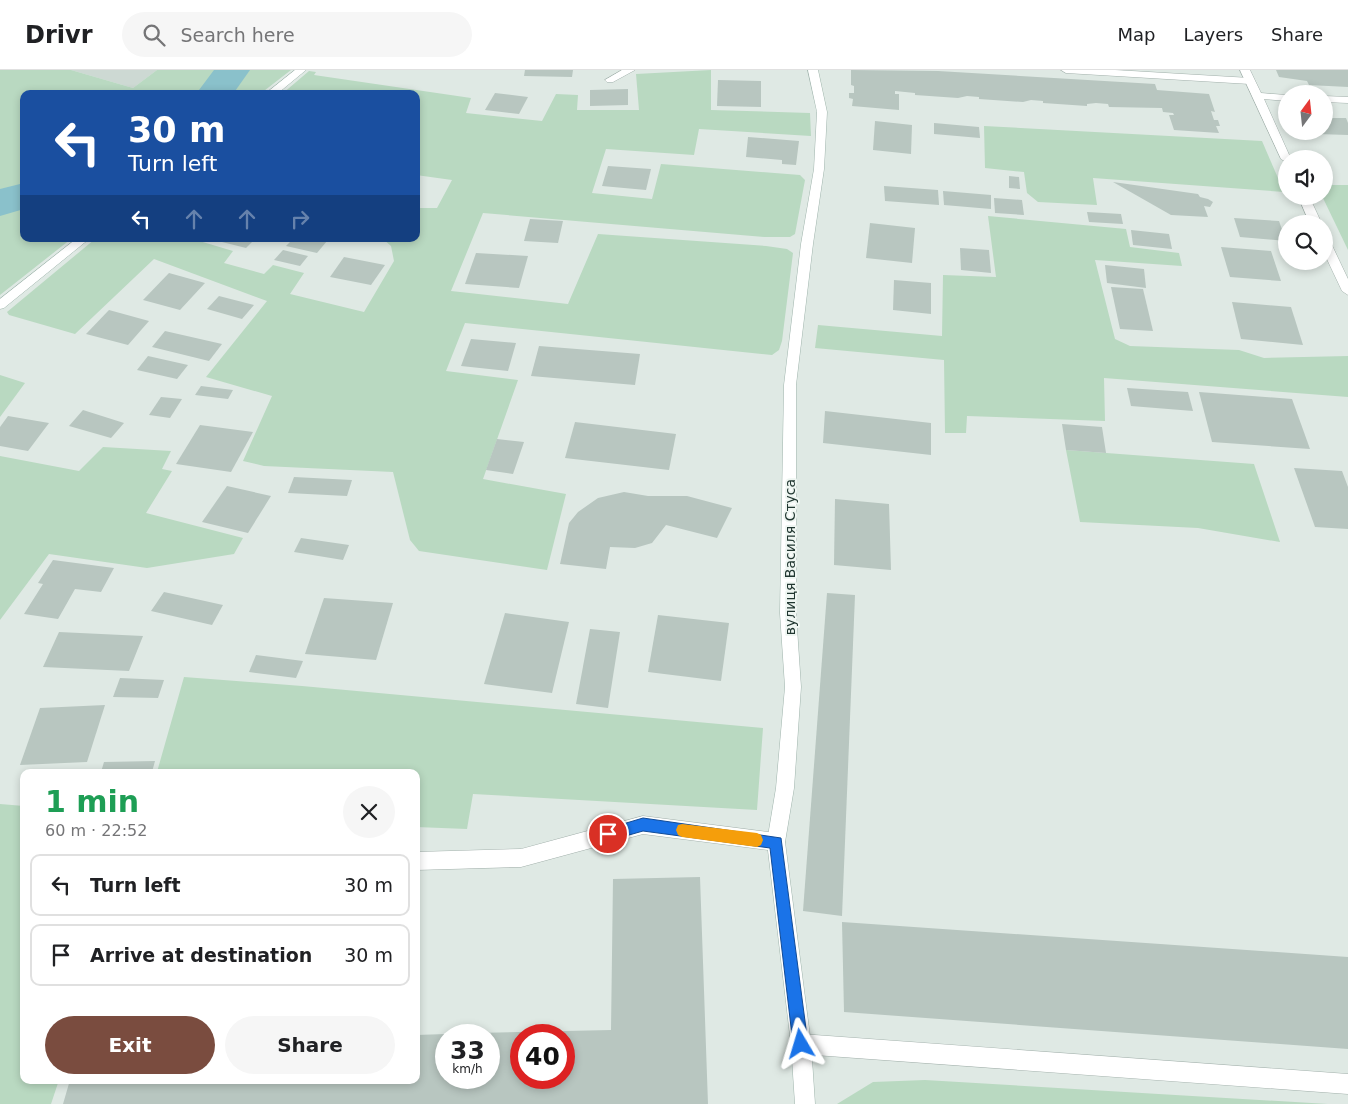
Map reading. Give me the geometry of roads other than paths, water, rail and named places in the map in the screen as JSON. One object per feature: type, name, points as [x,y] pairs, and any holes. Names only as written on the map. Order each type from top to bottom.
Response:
[{"type":"street","points":[[275,90],[301,70]]},
{"type":"street","points":[[610,80],[630,70]]},
{"type":"street","name":"вулиця Василя Стуса","points":[[805,1104],[801,1044],[776,842],[785,788],[793,687],[788,613],[790,385],[807,244],[819,169],[822,112],[813,70]]},
{"type":"street","points":[[1066,70],[1250,81]]},
{"type":"street","points":[[1245,70],[1282,150]]},
{"type":"street","points":[[1258,96],[1278,97]]},
{"type":"street","points":[[1333,99],[1348,100]]},
{"type":"street","points":[[0,305],[79,242]]},
{"type":"street","points":[[1333,258],[1345,280],[1348,292]]},
{"type":"street","points":[[420,861],[521,858],[643,825],[776,842]]},
{"type":"street","points":[[801,1044],[1348,1084]]},
{"type":"waterway","points":[[217,90],[232,70]]},
{"type":"waterway","points":[[0,203],[20,196]]}]
